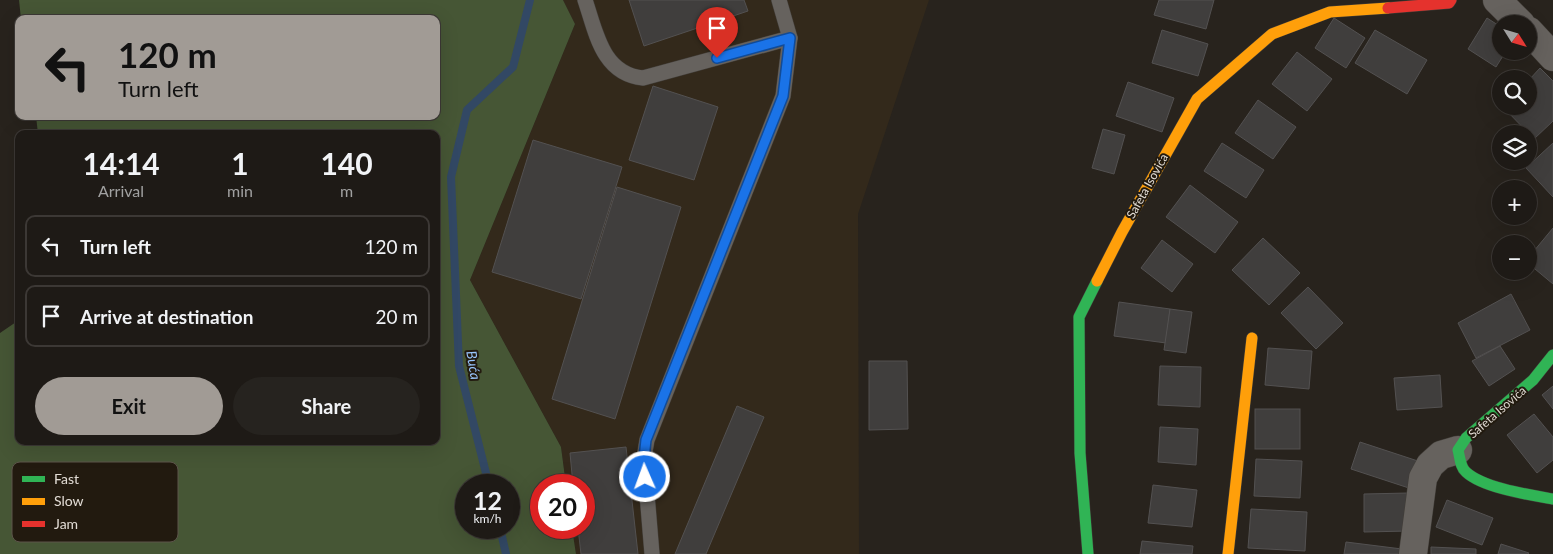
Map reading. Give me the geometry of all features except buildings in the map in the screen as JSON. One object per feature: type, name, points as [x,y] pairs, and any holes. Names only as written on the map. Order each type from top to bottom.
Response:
[{"type":"street","name":"Safeta Isovića","points":[[1088,554],[1080,452],[1079,317],[1122,232],[1196,99],[1272,34],[1330,12],[1449,3],[1451,0]]},
{"type":"street","points":[[1497,0],[1512,15]]},
{"type":"street","points":[[1228,554],[1252,338]]},
{"type":"street","name":"Safeta Isovića","points":[[1553,355],[1533,380],[1466,438],[1458,450],[1461,464],[1467,473],[1517,493],[1553,498]]},
{"type":"street","points":[[1413,554],[1424,478],[1430,465],[1441,454],[1458,450]]},
{"type":"lane","points":[[585,0],[601,46],[609,61],[619,71],[631,77],[643,78],[790,38]]},
{"type":"lane","points":[[652,554],[644,458],[646,440],[783,96],[790,38],[779,0]]},
{"type":"shaded area","points":[[563,0],[929,0],[858,214],[859,554],[576,554],[574,539],[595,539],[595,474],[565,474],[561,447],[470,280],[575,24]]},
{"type":"green space","points":[[19,0],[563,0],[575,24],[470,280],[561,447],[565,474],[530,474],[530,539],[574,539],[576,554],[0,554],[0,333],[15,323],[15,445],[440,445],[440,130],[38,130],[36,120],[440,120],[440,15],[21,15]]},
{"type":"waterway","name":"Buća","points":[[486,474],[459,366],[451,177],[467,110],[513,67],[530,0]]},
{"type":"waterway","name":"Buća","points":[[503,539],[506,554]]},
{"type":"traffic: fast","points":[[1088,554],[1080,453],[1079,317],[1097,281]]},
{"type":"traffic: fast","points":[[1553,355],[1533,380],[1466,438],[1458,450],[1462,467],[1474,478],[1495,487],[1553,499]]},
{"type":"traffic: slow","points":[[1097,281],[1122,232],[1197,99],[1272,34],[1330,12],[1388,8]]},
{"type":"traffic: slow","points":[[1228,554],[1252,338]]},
{"type":"traffic: jam","points":[[1388,8],[1449,3],[1451,0]]},
{"type":"route","points":[[645,477],[644,458],[646,440],[783,96],[790,38],[717,58]]}]
